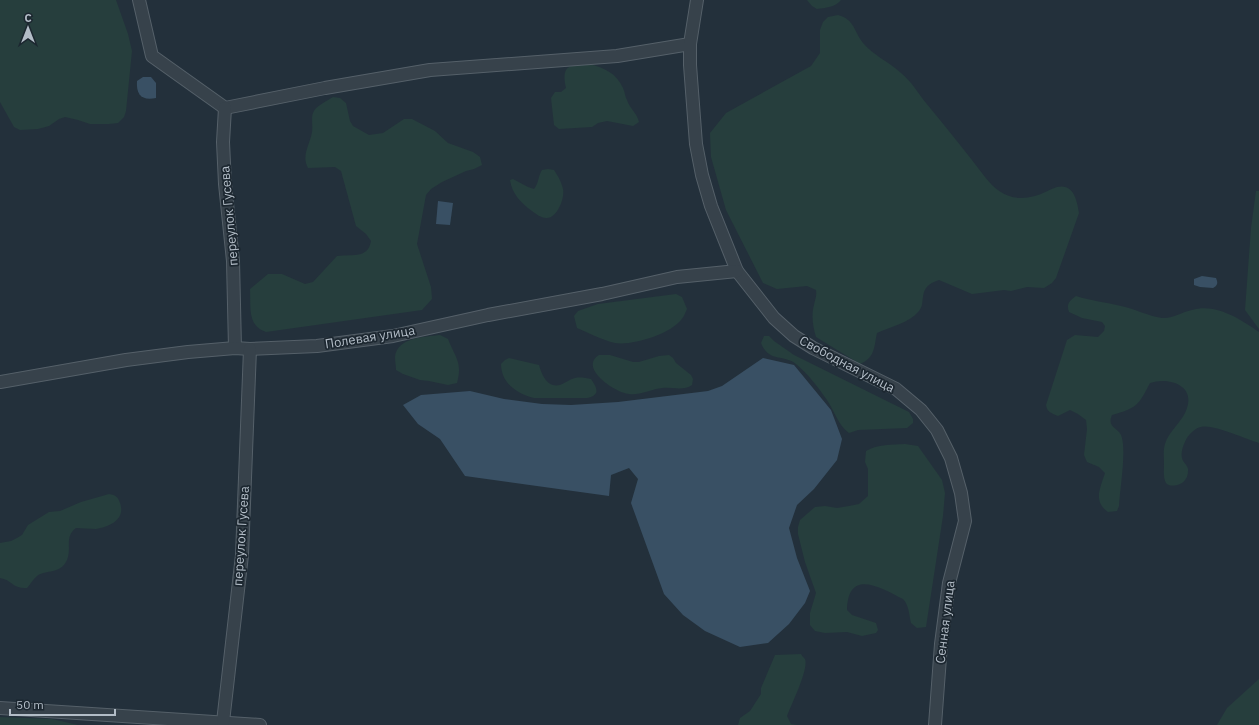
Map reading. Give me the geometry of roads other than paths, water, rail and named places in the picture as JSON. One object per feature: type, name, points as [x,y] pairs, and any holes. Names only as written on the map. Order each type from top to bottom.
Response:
[{"type":"street","points":[[139,0],[152,56],[225,108],[325,88],[430,70],[617,56],[690,44]]},
{"type":"street","name":"Свободная улица","points":[[697,0],[690,44],[690,65],[696,144],[702,175],[711,206],[737,271],[774,318],[794,336],[813,348],[896,389],[920,410],[937,430],[951,458],[961,493],[965,521]]},
{"type":"street","name":"переулок Гусева","points":[[225,108],[223,142],[225,184],[233,261],[235,348]]},
{"type":"street","name":"Полевая улица","points":[[0,382],[126,360],[188,352],[235,348],[250,349],[317,346],[394,336],[488,315],[602,294],[677,277],[737,271]]},
{"type":"street","name":"переулок Гусева","points":[[223,722],[242,556],[250,349]]},
{"type":"street","name":"Сенная улица","points":[[935,725],[941,644],[949,583],[965,521]]},
{"type":"street","points":[[0,708],[260,725]]},
{"type":"water","points":[[143,77],[151,77],[156,83],[156,98],[147,99],[139,93],[137,81]]},
{"type":"water","points":[[438,201],[453,203],[450,225],[436,224]]},
{"type":"water","points":[[1202,276],[1216,278],[1217,285],[1213,288],[1194,285],[1194,279]]},
{"type":"water","points":[[763,358],[794,365],[831,410],[842,439],[837,460],[814,489],[797,505],[789,528],[797,558],[810,591],[805,603],[789,624],[768,643],[740,647],[705,631],[683,615],[664,594],[631,503],[638,479],[629,468],[611,475],[609,496],[465,476],[440,439],[418,424],[403,405],[421,395],[470,391],[504,399],[542,404],[571,405],[618,402],[708,391],[722,386]]}]
